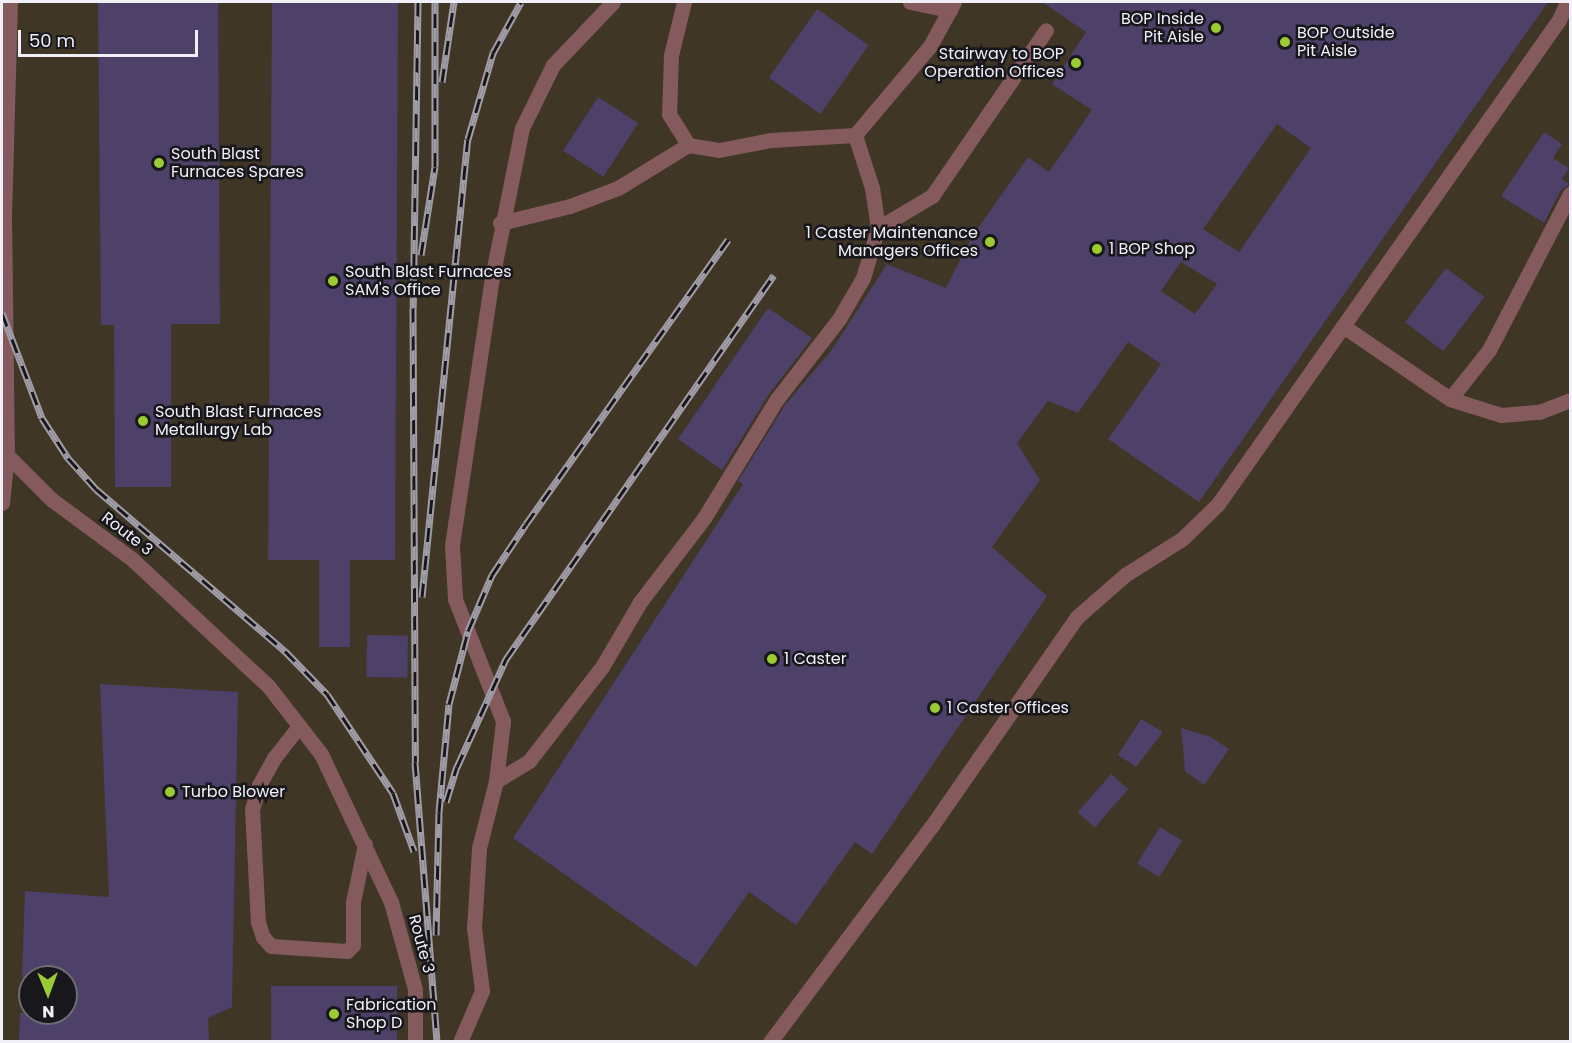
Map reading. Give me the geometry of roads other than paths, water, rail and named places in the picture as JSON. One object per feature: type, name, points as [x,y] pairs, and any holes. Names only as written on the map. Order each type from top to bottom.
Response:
[{"type":"street","points":[[460,1041],[482,991],[474,928],[479,848],[496,782],[503,721],[454,599],[452,545],[500,224],[522,128],[553,65],[613,2]]},
{"type":"street","points":[[684,2],[671,55],[669,114],[688,145]]},
{"type":"street","points":[[500,224],[570,206],[618,188],[688,145],[719,150],[771,140],[855,135],[930,46],[952,6],[910,2]]},
{"type":"street","points":[[770,1041],[931,827],[1077,617],[1125,575],[1182,539],[1218,504],[1559,20],[1567,2]]},
{"type":"street","points":[[2,503],[7,455],[4,212],[7,5]]},
{"type":"street","points":[[878,228],[933,195],[1046,30]]},
{"type":"street","points":[[496,782],[529,760],[602,666],[640,602],[704,518],[777,399],[839,319],[863,278],[878,228],[872,188],[855,135]]},
{"type":"street","points":[[1450,399],[1489,350],[1570,194]]},
{"type":"street","points":[[1343,326],[1450,399],[1501,415],[1539,412],[1570,400]]},
{"type":"street","name":"Route 3","points":[[7,455],[51,499],[141,567],[270,687],[321,754],[391,902],[415,989],[415,1041]]},
{"type":"street","points":[[299,726],[269,767],[252,809],[258,921],[263,937],[271,946],[347,951],[354,945],[353,902],[365,844]]},
{"type":"railway","points":[[418,2],[413,308],[415,762],[437,1042]]},
{"type":"railway","points":[[421,255],[435,167],[435,2]]},
{"type":"railway","points":[[442,82],[454,2]]},
{"type":"railway","points":[[422,597],[468,139],[493,53],[521,2]]},
{"type":"railway","points":[[436,935],[439,812],[449,704],[468,631],[492,575],[728,240]]},
{"type":"railway","points":[[446,802],[457,767],[506,659],[774,275]]},
{"type":"railway","points":[[2,313],[42,418],[68,458],[96,489],[285,651],[327,694],[393,793],[414,851]]},
{"type":"place","name":"BOP Inside Pit Aisle","points":[[1216,28]]},
{"type":"place","name":"BOP Outside Pit Aisle","points":[[1285,42]]},
{"type":"place","name":"Stairway to BOP Operation Offices","points":[[1076,63]]},
{"type":"place","name":"South Blast Furnaces Spares","points":[[159,163]]},
{"type":"place","name":"1 Caster Maintenance Managers Offices","points":[[990,242]]},
{"type":"place","name":"1 BOP Shop","points":[[1097,249]]},
{"type":"place","name":"South Blast Furnaces SAM's Office","points":[[333,281]]},
{"type":"place","name":"South Blast Furnaces Metallurgy Lab","points":[[143,421]]},
{"type":"place","name":"1 Caster","points":[[772,659]]},
{"type":"place","name":"1 Caster Offices","points":[[935,708]]},
{"type":"place","name":"Turbo Blower","points":[[170,792]]},
{"type":"place","name":"Fabrication Shop D","points":[[334,1014]]}]
